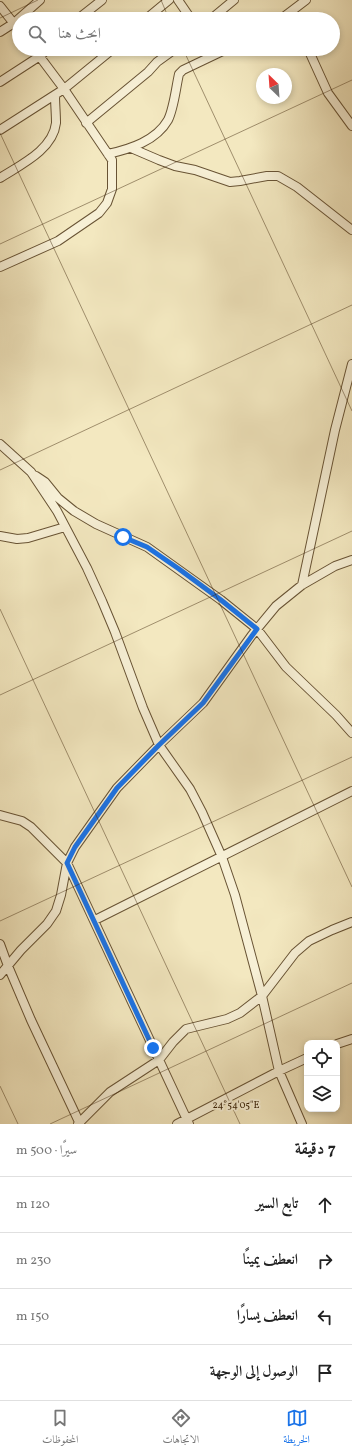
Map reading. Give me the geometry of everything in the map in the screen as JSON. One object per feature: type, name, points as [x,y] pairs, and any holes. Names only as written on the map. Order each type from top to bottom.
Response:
[{"type":"street","points":[[26,12],[40,0]]},
{"type":"street","points":[[87,12],[102,0]]},
{"type":"street","points":[[154,12],[169,0]]},
{"type":"street","points":[[178,0],[187,12]]},
{"type":"street","points":[[219,12],[234,0]]},
{"type":"street","points":[[290,12],[306,0]]},
{"type":"street","points":[[0,6],[12,21]]},
{"type":"street","points":[[0,32],[12,24]]},
{"type":"street","points":[[0,82],[40,56],[112,160],[112,189],[107,203],[99,213],[58,242],[0,267]]},
{"type":"street","points":[[0,130],[64,89],[104,56]]},
{"type":"street","points":[[86,123],[165,56]]},
{"type":"street","points":[[108,154],[141,144],[155,135],[169,119],[179,74],[206,56]]},
{"type":"street","points":[[311,56],[328,93],[352,126]]},
{"type":"street","points":[[0,178],[40,151],[49,140],[56,124],[55,95]]},
{"type":"street","points":[[131,148],[159,160],[230,182],[267,176],[278,176],[297,187],[352,230]]},
{"type":"street","points":[[302,585],[352,364]]},
{"type":"street","points":[[0,444],[31,472],[45,482],[58,498],[74,511],[96,524],[147,547],[221,600],[257,629],[286,667],[336,715],[352,733]]},
{"type":"street","points":[[31,472],[65,526],[87,568],[115,632],[143,708],[159,745],[190,789],[222,857],[237,902],[262,996],[279,1070],[302,1124]]},
{"type":"street","points":[[0,536],[17,539],[28,538],[65,526]]},
{"type":"street","points":[[0,975],[21,950],[47,924],[56,911],[61,895],[67,863],[75,847],[117,788],[203,703],[257,629],[276,606],[302,585],[336,566],[352,560]]},
{"type":"street","points":[[95,920],[352,791]]},
{"type":"street","points":[[0,815],[22,821],[31,827],[67,863],[95,920],[188,1122]]},
{"type":"street","points":[[0,944],[8,966],[79,1124],[110,1092],[159,1060],[173,1042],[186,1029],[227,1019],[240,1013],[262,996],[295,953],[309,941],[352,922]]},
{"type":"street","points":[[340,1043],[352,1039]]},
{"type":"street","points":[[177,1124],[188,1122],[279,1070],[304,1059]]},
{"type":"route","points":[[123,537],[147,547],[221,600],[257,629],[203,703],[117,788],[75,847],[67,863],[95,920],[153,1048]]}]
